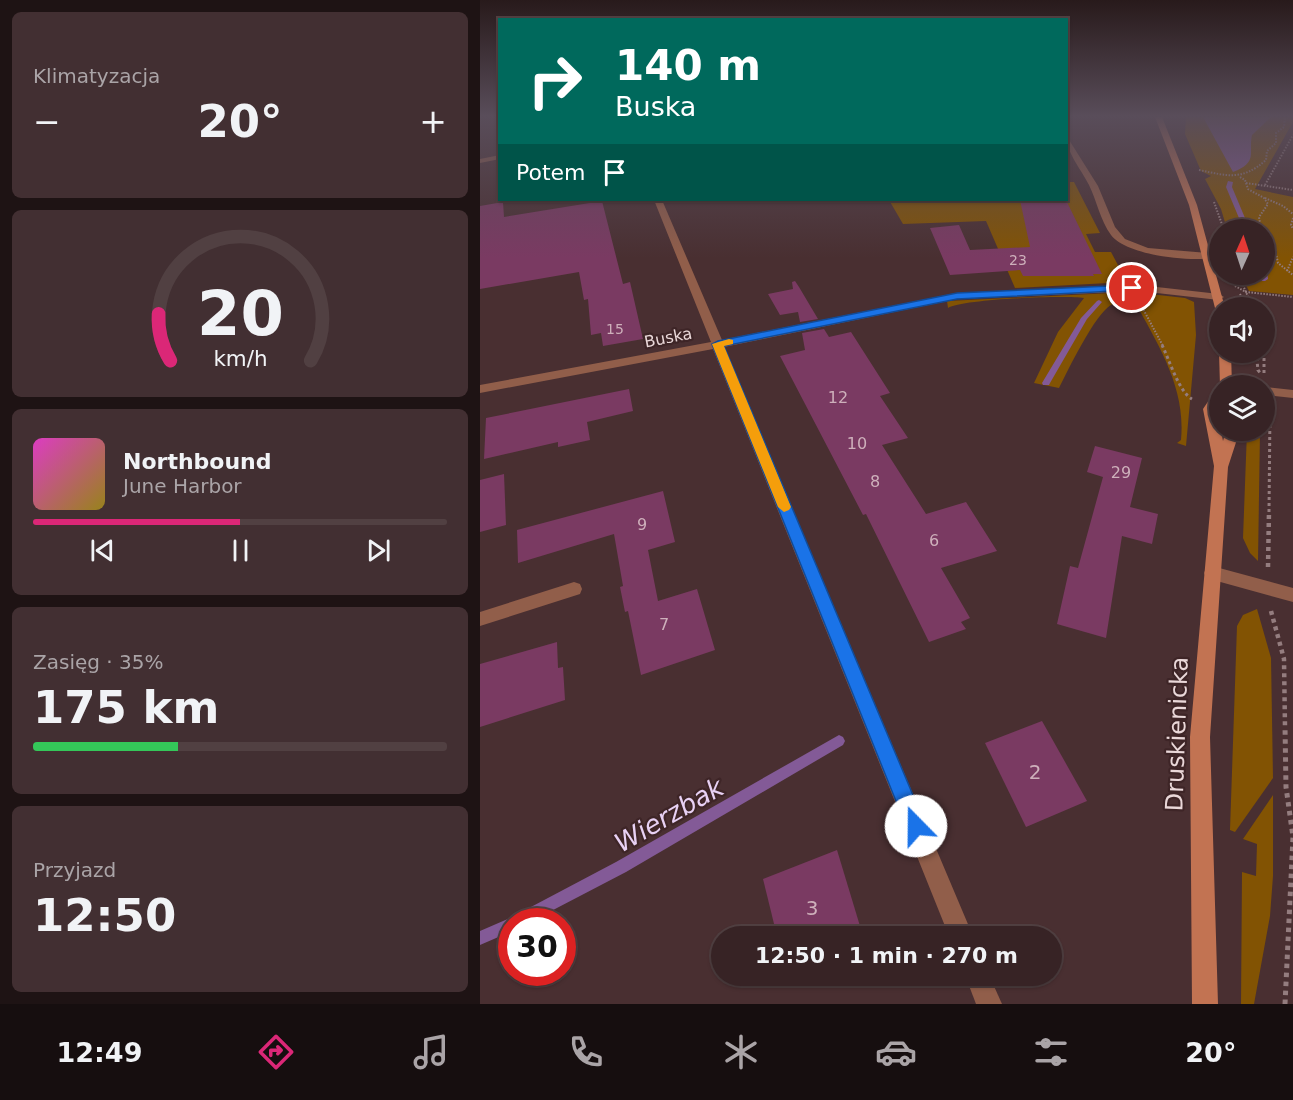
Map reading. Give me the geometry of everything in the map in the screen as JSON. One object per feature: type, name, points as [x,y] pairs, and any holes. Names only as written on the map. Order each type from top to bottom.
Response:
[{"type":"street","points":[[1081,164],[1096,190],[1103,213],[1118,237],[1128,245],[1151,250],[1208,256]]},
{"type":"street","points":[[1177,164],[1193,205],[1218,297]]},
{"type":"street","points":[[658,201],[957,926]]},
{"type":"street","name":"Buska","points":[[480,389],[957,296],[1132,288],[1209,300]]},
{"type":"street","points":[[1275,392],[1293,394]]},
{"type":"street","name":"Druskienicka","points":[[1216,441],[1221,467]]},
{"type":"street","name":"Druskienicka","points":[[1205,1004],[1200,737],[1221,467],[1229,441]]},
{"type":"street","points":[[1212,573],[1293,594]]},
{"type":"street","points":[[480,619],[574,589]]},
{"type":"street","points":[[982,986],[989,1004]]},
{"type":"path","points":[[1195,170],[1239,177],[1251,173],[1262,164]]},
{"type":"path","points":[[1265,185],[1277,164]]},
{"type":"path","points":[[1239,177],[1246,183],[1248,189],[1283,206],[1293,216],[1291,225],[1293,229]]},
{"type":"path","points":[[1246,183],[1293,190]]},
{"type":"path","points":[[1259,219],[1268,204],[1264,198]]},
{"type":"path","points":[[1275,249],[1278,263],[1291,273]]},
{"type":"path","points":[[1291,273],[1293,257]]},
{"type":"path","points":[[1243,285],[1248,297]]},
{"type":"path","points":[[1132,288],[1186,396],[1209,392]]},
{"type":"path","points":[[1246,292],[1293,297]]},
{"type":"path","points":[[1266,441],[1269,568]]},
{"type":"path","points":[[1270,608],[1284,658],[1293,837],[1285,1004]]},
{"type":"shaded area","points":[[1198,164],[1269,164],[1255,189],[1293,197],[1293,295],[1249,291],[1246,285],[1275,285],[1275,219],[1224,219],[1205,179],[1211,176],[1201,171]]},
{"type":"shaded area","points":[[1229,164],[1247,164],[1241,168],[1233,172]]},
{"type":"shaded area","points":[[1068,182],[1074,182],[1100,233],[1086,234],[1095,252],[1111,252],[1127,282],[1015,288],[986,221],[903,224],[890,201],[1068,201]]},
{"type":"shaded area","points":[[1132,292],[1185,298],[1194,302],[1196,335],[1186,446],[1177,443],[1181,440],[1181,421],[1175,384],[1161,350],[1134,300],[1111,305],[1097,319],[1059,388],[1034,383],[1058,332],[1084,298],[1036,297],[992,300],[948,308],[947,301]]},
{"type":"shaded area","points":[[1247,441],[1260,441],[1258,561],[1250,553],[1243,538]]},
{"type":"shaded area","points":[[1257,609],[1271,658],[1273,778],[1235,832],[1230,830],[1237,626],[1243,615]]},
{"type":"shaded area","points":[[1273,795],[1273,876],[1270,916],[1254,1004],[1241,1004],[1242,872],[1256,876],[1257,844],[1243,839]]},
{"type":"building","points":[[602,201],[623,284],[630,282],[643,339],[603,346],[601,333],[591,335],[588,299],[584,300],[579,272],[480,289],[480,206],[503,202],[504,217]]},
{"type":"building","points":[[1020,201],[1066,201],[1102,274],[1023,276],[1020,270],[950,275],[930,228],[959,225],[970,250],[1030,247]]},
{"type":"building","points":[[795,281],[818,319],[800,322],[798,312],[780,315],[768,294],[793,289],[792,282]]},
{"type":"building","points":[[824,329],[829,337],[851,332],[890,393],[880,396],[908,438],[882,445],[926,514],[966,502],[997,551],[941,568],[970,618],[961,622],[966,629],[929,642],[866,514],[863,515],[780,356],[805,350],[802,333]]},
{"type":"building","points":[[629,389],[633,411],[587,422],[590,440],[558,447],[558,442],[484,459],[486,418]]},
{"type":"building","points":[[1095,446],[1142,458],[1130,507],[1158,514],[1152,544],[1122,536],[1106,638],[1057,624],[1070,566],[1078,568],[1103,477],[1087,472]]},
{"type":"building","points":[[504,474],[506,525],[480,532],[480,480]]},
{"type":"building","points":[[663,491],[675,542],[648,550],[658,601],[697,589],[715,650],[641,675],[628,611],[625,612],[620,587],[623,586],[614,534],[518,563],[517,530]]},
{"type":"building","points":[[557,642],[558,668],[563,667],[565,700],[480,727],[480,664]]},
{"type":"building","points":[[1042,721],[1087,801],[1026,827],[985,743]]},
{"type":"building","points":[[837,850],[860,926],[775,926],[763,879]]},
{"type":"waterway","name":"Wierzbak","points":[[1230,182],[1229,187],[1242,219]]},
{"type":"waterway","name":"Wierzbak","points":[[1046,383],[1084,318],[1099,302]]},
{"type":"waterway","name":"Wierzbak","points":[[542,908],[621,867],[839,741]]},
{"type":"waterway","name":"Wierzbak","points":[[480,938],[498,930]]},
{"type":"slow traffic","points":[[729,342],[718,344],[784,507]]},
{"type":"route","points":[[916,826],[718,344],[957,296],[1132,288]]}]
